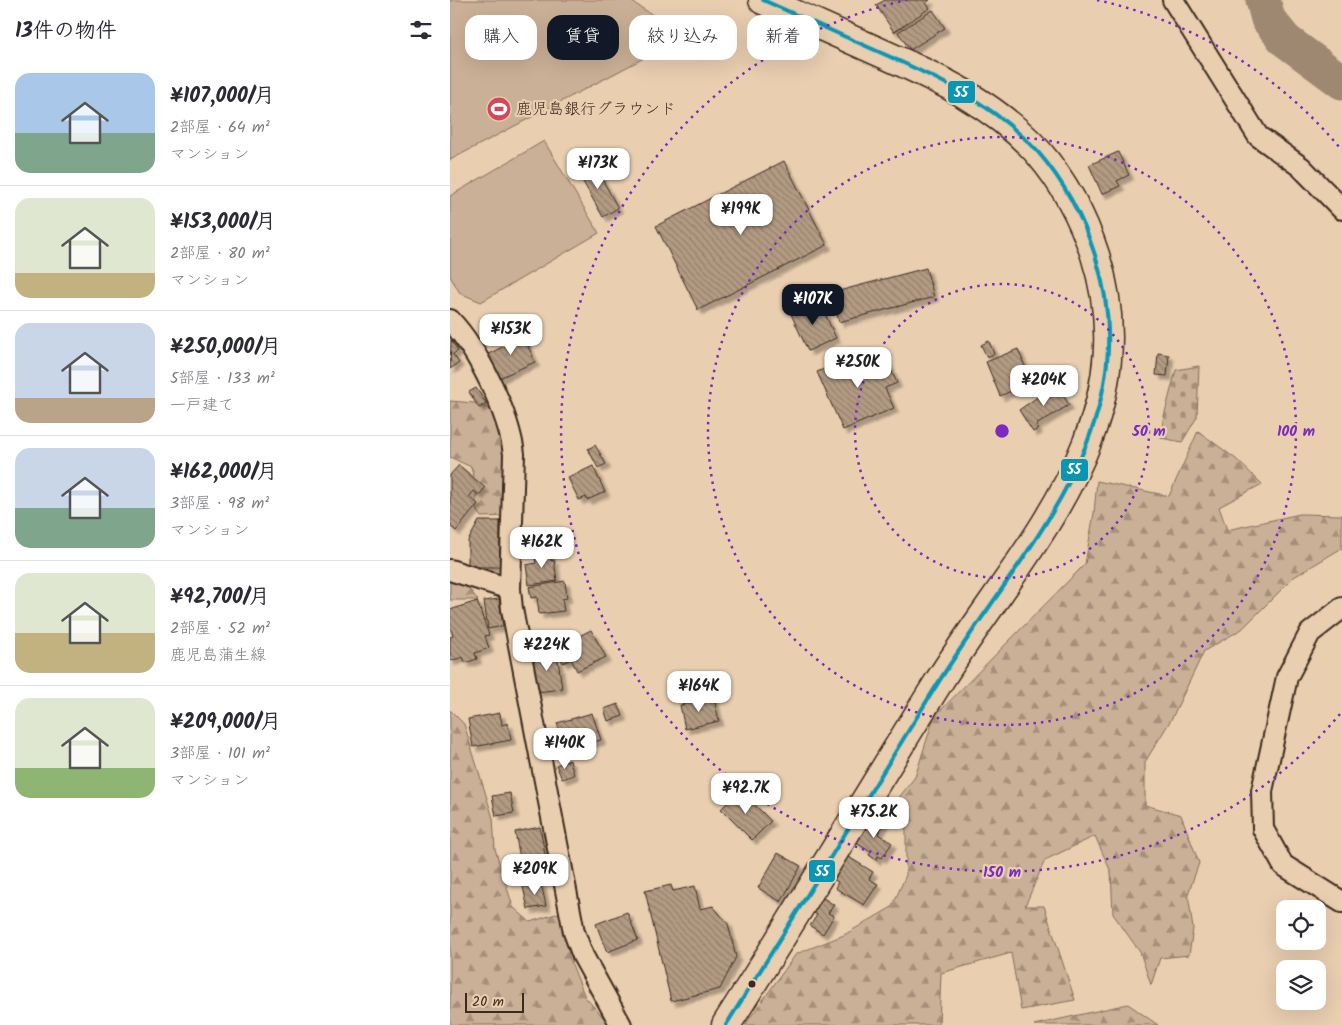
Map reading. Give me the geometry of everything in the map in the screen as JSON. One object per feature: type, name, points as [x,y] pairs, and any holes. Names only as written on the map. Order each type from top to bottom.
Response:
[{"type":"main road","points":[[726,1025],[940,679],[1026,555],[1066,488],[1087,447],[1099,414],[1108,344],[1104,282],[1092,244],[1075,206],[1039,154],[1016,130],[962,90],[763,0]]},
{"type":"street","points":[[1173,0],[1258,136],[1300,167],[1342,209]]},
{"type":"street","points":[[450,320],[469,343],[503,411],[512,437],[514,454],[510,589],[523,668],[574,932],[583,956],[620,1025]]},
{"type":"street","points":[[450,570],[510,589]]},
{"type":"street","points":[[1342,608],[1310,633],[1287,677],[1262,792],[1263,829],[1283,865],[1342,902]]},
{"type":"green space","name":"鹿児島銀行グラウンド","points":[[450,0],[629,0],[653,15],[629,15],[629,60],[640,60],[450,160]]},
{"type":"green space","points":[[544,141],[599,233],[481,302],[460,293],[450,276],[450,196]]},
{"type":"green space","points":[[1199,366],[1197,417],[1182,442],[1161,438],[1163,420],[1176,370]]},
{"type":"green space","points":[[450,401],[487,404],[500,422],[507,454],[508,516],[481,517],[476,510],[476,488],[471,467],[450,457]]},
{"type":"green space","points":[[1198,431],[1236,459],[1262,484],[1219,507],[1227,530],[1300,514],[1342,515],[1342,548],[1294,577],[1242,629],[1204,651],[1172,718],[1145,762],[1145,805],[1181,815],[1199,863],[1188,894],[1193,929],[1189,955],[1160,958],[1151,985],[1140,952],[1113,914],[1111,872],[1095,836],[1045,860],[1025,906],[1044,906],[1075,1000],[1021,1010],[1011,953],[941,973],[939,1025],[745,1025],[796,954],[844,935],[892,907],[906,875],[906,830],[897,800],[915,777],[934,717],[1085,564],[1094,513],[1097,481],[1169,496]]},
{"type":"green space","points":[[450,575],[462,580],[478,600],[450,600]]},
{"type":"green space","points":[[450,710],[464,724],[493,818],[495,849],[513,907],[530,922],[562,912],[569,957],[585,997],[610,1025],[450,1025]]},
{"type":"green space","points":[[1128,1004],[1158,1025],[1034,1025]]},
{"type":"building","points":[[885,0],[930,0],[926,3],[930,8],[894,32],[876,5]]},
{"type":"building","points":[[933,10],[945,28],[910,50],[898,32]]},
{"type":"building","points":[[1118,152],[1129,175],[1117,181],[1120,186],[1102,194],[1089,165]]},
{"type":"building","points":[[784,161],[827,245],[698,310],[656,226]]},
{"type":"building","points":[[594,164],[618,208],[603,217],[578,173]]},
{"type":"building","points":[[926,268],[934,297],[839,322],[831,293]]},
{"type":"building","points":[[819,301],[836,338],[808,351],[791,314]]},
{"type":"building","points":[[520,327],[535,362],[497,379],[486,355],[515,341],[511,331]]},
{"type":"building","points":[[451,340],[458,351],[453,354],[459,363],[450,369]]},
{"type":"building","points":[[989,341],[994,354],[987,357],[981,345]]},
{"type":"building","points":[[1018,349],[1029,376],[1018,381],[1021,387],[1000,396],[986,362]]},
{"type":"building","points":[[868,350],[877,368],[888,363],[897,383],[885,388],[894,408],[843,430],[817,372]]},
{"type":"building","points":[[1158,353],[1169,355],[1167,376],[1156,375]]},
{"type":"building","points":[[1056,384],[1069,405],[1036,425],[1038,429],[1033,432],[1019,410]]},
{"type":"building","points":[[476,388],[486,403],[479,408],[469,392]]},
{"type":"building","points":[[595,445],[606,464],[598,468],[588,449]]},
{"type":"building","points":[[459,465],[485,488],[479,495],[474,491],[469,497],[478,504],[456,531],[450,526],[450,475]]},
{"type":"building","points":[[593,466],[605,492],[587,500],[586,497],[579,500],[568,478]]},
{"type":"building","points":[[479,521],[500,521],[500,567],[468,567],[468,541]]},
{"type":"building","points":[[550,550],[551,561],[554,560],[557,581],[529,585],[526,565],[536,563],[534,553]]},
{"type":"building","points":[[565,581],[567,598],[562,599],[564,611],[539,614],[537,597],[531,598],[529,587]]},
{"type":"building","points":[[499,599],[503,626],[488,629],[484,601]]},
{"type":"building","points":[[477,601],[489,635],[485,636],[489,648],[475,653],[477,659],[465,663],[463,657],[450,661],[450,637],[453,636],[450,627],[450,610]]},
{"type":"building","points":[[591,630],[606,657],[577,671],[571,659],[563,663],[553,645],[569,637],[571,640]]},
{"type":"building","points":[[552,651],[553,659],[558,659],[562,689],[537,692],[532,654]]},
{"type":"building","points":[[684,679],[712,679],[712,693],[684,693]]},
{"type":"building","points":[[714,698],[719,721],[685,729],[680,705]]},
{"type":"building","points":[[618,704],[623,716],[608,721],[604,709]]},
{"type":"building","points":[[500,713],[502,725],[508,723],[511,740],[473,747],[468,719]]},
{"type":"building","points":[[592,713],[601,740],[565,751],[557,723]]},
{"type":"building","points":[[570,760],[574,775],[562,779],[556,765]]},
{"type":"building","points":[[740,790],[771,821],[752,840],[721,809]]},
{"type":"building","points":[[510,793],[514,813],[496,816],[492,796]]},
{"type":"building","points":[[873,815],[885,822],[878,834],[892,843],[882,858],[878,856],[876,860],[869,855],[871,852],[856,843]]},
{"type":"building","points":[[540,827],[546,860],[521,864],[515,832]]},
{"type":"building","points":[[778,853],[801,866],[781,902],[758,888]]},
{"type":"building","points":[[847,856],[873,872],[869,879],[878,884],[864,905],[835,888],[838,882],[833,879]]},
{"type":"building","points":[[541,883],[546,906],[528,909],[523,887]]},
{"type":"building","points":[[671,885],[673,891],[695,886],[700,909],[713,906],[728,924],[736,957],[720,989],[671,1001],[645,891]]},
{"type":"building","points":[[822,897],[834,905],[828,913],[834,916],[823,934],[810,926],[817,915],[812,912]]},
{"type":"building","points":[[627,912],[638,940],[607,952],[596,924]]},
{"type":"waterway","points":[[1263,0],[1268,19],[1285,40],[1342,82]]},
{"type":"transit line","name":"55","points":[[726,1025],[938,683],[1039,534],[1068,484],[1091,431],[1105,376],[1107,317],[1095,255],[1072,201],[1038,152],[1002,119],[964,93],[922,71],[763,0]]},
{"type":"place","name":"鹿児島銀行グラウンド","points":[[499,109]]}]
